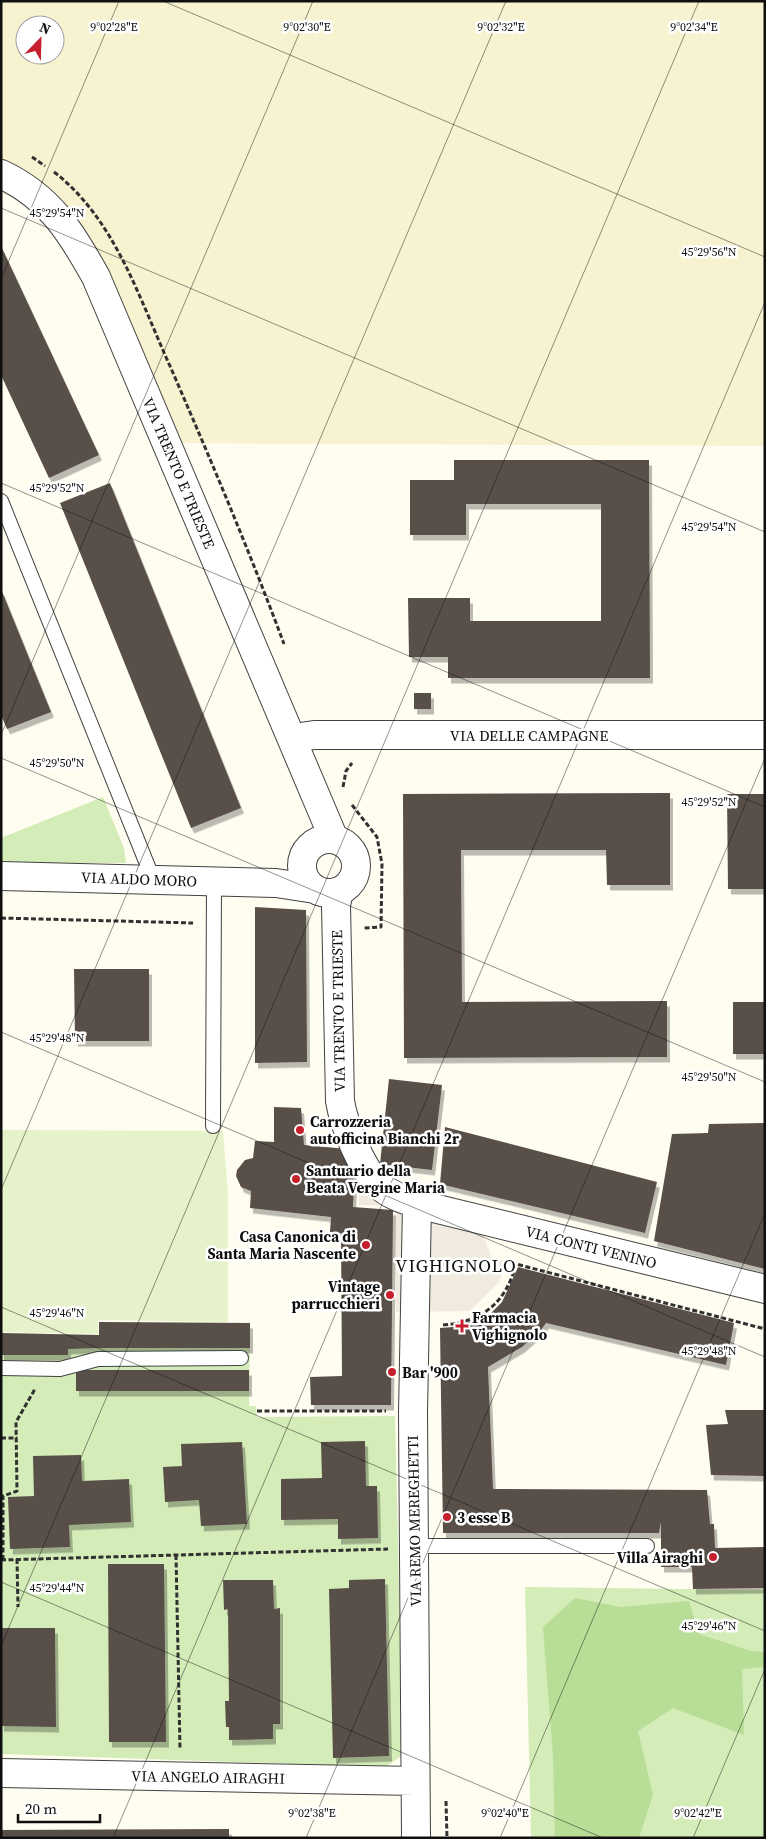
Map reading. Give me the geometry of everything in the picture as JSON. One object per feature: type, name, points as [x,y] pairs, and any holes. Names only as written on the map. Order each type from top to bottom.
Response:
[{"type":"street","name":"VIA TRENTO E TRIESTE","points":[[1,174],[34,194],[58,217],[68,228],[96,277],[293,738],[331,798],[328,839]]},
{"type":"street","name":"VIA DELLE CAMPAGNE","points":[[293,738],[314,735],[765,735]]},
{"type":"street","points":[[276,883],[290,875],[302,864],[310,846],[328,839],[350,848],[355,855],[357,866],[352,882],[333,905],[304,877],[302,864]]},
{"type":"street","name":"VIA ALDO MORO","points":[[1,876],[276,883],[333,905]]},
{"type":"street","name":"VIA TRENTO E TRIESTE","points":[[333,905],[340,1101],[343,1115],[364,1163],[379,1185],[400,1198],[417,1204]]},
{"type":"street","name":"VIA CONTI VENINO","points":[[417,1204],[765,1289]]},
{"type":"street","name":"VIA REMO MEREGHETTI","points":[[416,1838],[413,1413],[417,1204]]},
{"type":"street","name":"VIA ANGELO AIRAGHI","points":[[1,1773],[415,1781]]},
{"type":"lane","points":[[1,501],[152,879]]},
{"type":"lane","points":[[213,1126],[214,881]]},
{"type":"lane","points":[[1,1368],[60,1369],[98,1359],[242,1358]]},
{"type":"lane","points":[[415,1546],[430,1548],[647,1546]]},
{"type":"path","points":[[28,156],[37,159],[69,184],[95,214],[115,244],[195,423],[257,572],[287,651]]},
{"type":"path","points":[[331,798],[346,771],[355,760]]},
{"type":"path","points":[[333,905],[381,927],[383,918],[382,864],[376,837],[348,801]]},
{"type":"path","points":[[1,918],[213,924]]},
{"type":"path","points":[[436,1325],[471,1320],[490,1309],[512,1279],[516,1264],[765,1329]]},
{"type":"path","points":[[39,1369],[38,1382],[16,1422],[17,1491],[3,1496],[2,1560],[415,1546]]},
{"type":"path","points":[[257,1410],[413,1413]]},
{"type":"path","points":[[1,1438],[17,1438]]},
{"type":"path","points":[[176,1555],[181,1759]]},
{"type":"path","points":[[18,1559],[18,1607]]},
{"type":"shaded area","points":[[1,1],[765,1],[765,446],[181,443],[100,257],[1,170]]},
{"type":"shaded area","points":[[359,1171],[491,1208],[483,1236],[492,1258],[505,1261],[500,1281],[470,1311],[396,1312],[396,1206],[359,1205]]},
{"type":"green space","points":[[103,797],[124,848],[126,863],[1,863],[1,838]]},
{"type":"green space","points":[[1,1130],[223,1131],[228,1194],[228,1322],[98,1320],[98,1334],[1,1332]]},
{"type":"green space","points":[[99,1322],[250,1323],[249,1406],[256,1406],[257,1417],[395,1416],[403,1755],[385,1767],[1,1754],[1,1333],[99,1335]]},
{"type":"green space","points":[[525,1587],[765,1590],[765,1838],[531,1838]]},
{"type":"green space","points":[[575,1598],[621,1607],[689,1601],[699,1634],[751,1651],[765,1652],[765,1667],[742,1669],[744,1735],[673,1708],[638,1731],[653,1795],[639,1838],[555,1838],[553,1756],[543,1627]]},
{"type":"building","points":[[1,246],[99,455],[49,478],[1,375]]},
{"type":"building","points":[[454,460],[649,460],[650,678],[448,678],[448,657],[409,657],[408,598],[470,598],[470,621],[601,621],[601,504],[466,504],[466,535],[410,535],[410,480],[454,480]]},
{"type":"building","points":[[110,483],[241,808],[191,828],[60,503]]},
{"type":"building","points":[[1,589],[51,712],[7,729],[1,715]]},
{"type":"building","points":[[414,693],[431,693],[431,709],[414,709]]},
{"type":"building","points":[[670,793],[670,885],[607,885],[606,850],[461,850],[462,1002],[667,1001],[667,1057],[404,1058],[403,794]]},
{"type":"building","points":[[727,794],[765,794],[765,889],[728,889]]},
{"type":"building","points":[[255,907],[306,910],[307,1062],[255,1063]]},
{"type":"building","points":[[74,969],[149,969],[149,1041],[75,1041]]},
{"type":"building","points":[[733,1002],[765,1002],[765,1054],[733,1054]]},
{"type":"building","points":[[389,1079],[442,1085],[432,1170],[380,1164]]},
{"type":"building","points":[[274,1107],[301,1108],[304,1145],[347,1149],[355,1161],[353,1207],[393,1210],[391,1405],[311,1405],[310,1377],[342,1376],[341,1233],[330,1232],[331,1217],[250,1208],[251,1191],[241,1187],[236,1176],[237,1170],[245,1160],[253,1158],[255,1141],[274,1142]]},
{"type":"building","points":[[765,1123],[765,1269],[654,1241],[672,1134],[708,1133],[709,1124]]},
{"type":"building","points":[[445,1127],[657,1182],[645,1233],[440,1184]]},
{"type":"building","points":[[518,1267],[734,1323],[726,1365],[546,1323],[522,1347],[488,1367],[493,1489],[707,1490],[710,1524],[714,1524],[715,1548],[765,1547],[765,1588],[693,1589],[692,1567],[661,1567],[661,1522],[659,1533],[443,1533],[440,1328],[453,1327],[488,1316],[502,1302]]},
{"type":"building","points":[[99,1322],[250,1323],[250,1348],[101,1348],[68,1349],[68,1355],[1,1355],[1,1333],[99,1335]]},
{"type":"building","points":[[76,1370],[249,1370],[249,1391],[76,1391]]},
{"type":"building","points":[[725,1410],[765,1410],[765,1476],[711,1475],[706,1425],[728,1424]]},
{"type":"building","points":[[365,1441],[366,1486],[377,1486],[378,1538],[338,1539],[338,1519],[281,1520],[281,1479],[322,1478],[321,1442]]},
{"type":"building","points":[[242,1442],[247,1524],[201,1526],[199,1500],[165,1502],[163,1467],[182,1466],[181,1444]]},
{"type":"building","points":[[81,1455],[82,1481],[129,1479],[131,1522],[69,1525],[70,1547],[10,1549],[8,1497],[34,1496],[33,1456]]},
{"type":"building","points":[[108,1564],[164,1564],[166,1742],[109,1742]]},
{"type":"building","points":[[385,1579],[389,1756],[333,1758],[329,1589],[349,1588],[349,1580]]},
{"type":"building","points":[[223,1580],[273,1580],[274,1609],[280,1608],[280,1724],[273,1724],[273,1739],[229,1740],[229,1727],[226,1727],[225,1701],[229,1701],[228,1609],[224,1610]]},
{"type":"building","points":[[1,1628],[55,1628],[56,1727],[1,1726]]},
{"type":"building","points":[[229,1829],[229,1838],[1,1838],[1,1830]]},
{"type":"place","name":"Carrozzeria autofficina Bianchi 2r","points":[[300,1130]]},
{"type":"place","name":"Santuario della Beata Vergine Maria","points":[[296,1179]]},
{"type":"place","name":"Casa Canonica di Santa Maria Nascente","points":[[366,1245]]},
{"type":"place","name":"Vintage parrucchieri","points":[[390,1295]]},
{"type":"place","name":"Farmacia Vighignolo","points":[[462,1326]]},
{"type":"place","name":"Bar '900","points":[[392,1372]]},
{"type":"place","name":"3 esse B","points":[[447,1517]]},
{"type":"place","name":"Villa Airaghi","points":[[713,1557]]},
{"type":"district","name":"VIGHIGNOLO","points":[[456,1265]]}]
